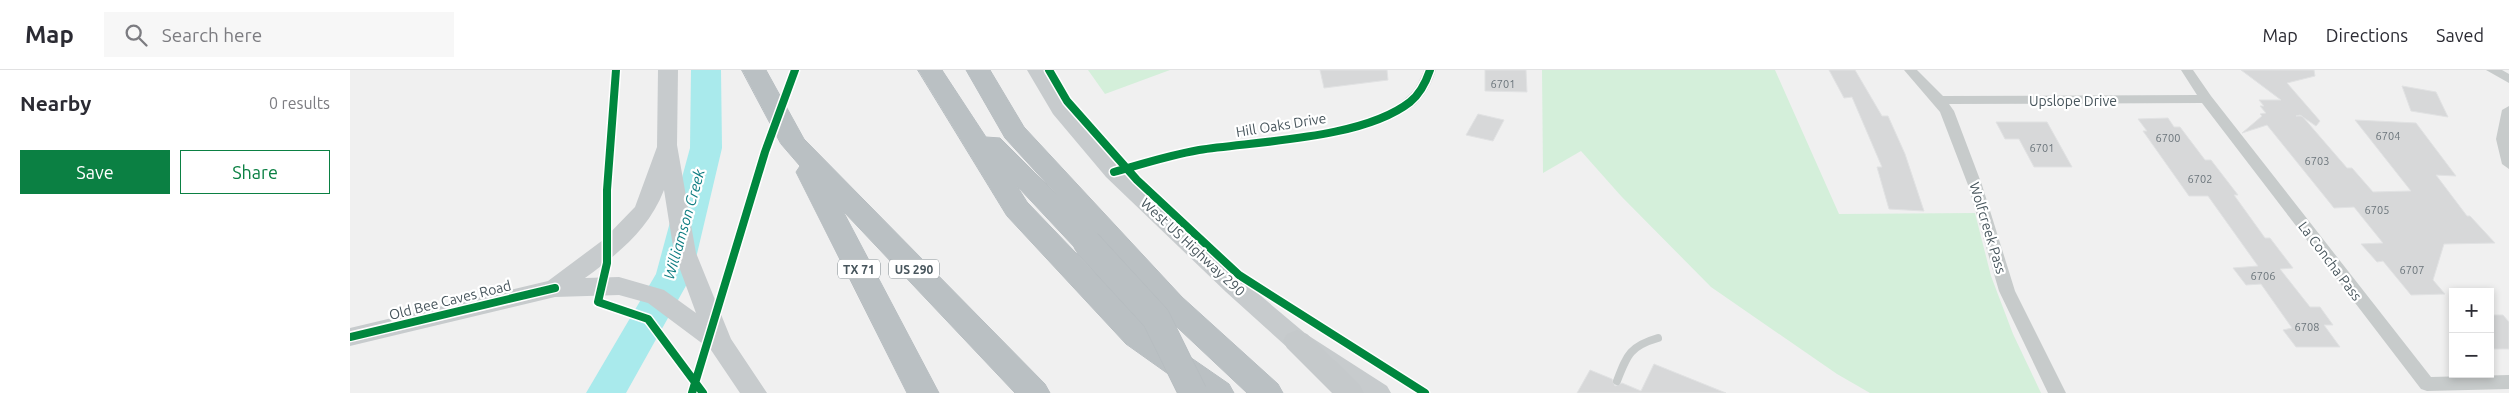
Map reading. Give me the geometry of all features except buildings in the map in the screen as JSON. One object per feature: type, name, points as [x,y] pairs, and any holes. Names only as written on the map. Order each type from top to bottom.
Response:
[{"type":"highway","name":"US 290","points":[[754,70],[794,144],[1034,393]]},
{"type":"highway","points":[[930,70],[957,110],[1017,209],[1137,336],[1218,393]]},
{"type":"highway","points":[[978,70],[1014,132],[1172,305],[1267,393]]},
{"type":"highway","points":[[957,110],[1087,243],[1156,318],[1194,393]]},
{"type":"highway","name":"TX 71","points":[[794,144],[923,393]]},
{"type":"main road","points":[[668,70],[667,145],[685,253],[720,343],[749,384]]},
{"type":"main road","name":"West US Highway 290","points":[[1037,70],[1060,109],[1114,172],[1234,286],[1297,341],[1378,393]]},
{"type":"main road","name":"Old Bee Caves Road","points":[[555,288],[612,246],[640,215],[654,184],[667,145]]},
{"type":"main road","name":"Old Bee Caves Road","points":[[350,337],[555,288],[619,286],[656,296],[720,343]]},
{"type":"main road","points":[[1297,341],[1350,393]]},
{"type":"street","name":"Hill Oaks Drive","points":[[1114,172],[1194,151],[1316,134],[1385,115],[1414,99],[1423,87],[1430,70]]},
{"type":"street","name":"Wolfcreek Pass","points":[[1910,70],[1940,100],[1947,111],[1975,185],[2007,291],[2057,393]]},
{"type":"street","name":"La Concha Pass","points":[[2187,70],[2206,99],[2427,384],[2509,382]]},
{"type":"street","points":[[2492,70],[2509,79]]},
{"type":"street","name":"Upslope Drive","points":[[1940,100],[2206,99]]},
{"type":"street","points":[[2509,110],[2503,139],[2509,164]]},
{"type":"lane","points":[[1617,381],[1629,350],[1643,342],[1658,338]]},
{"type":"green space","points":[[1088,70],[1170,70],[1105,94]]},
{"type":"green space","points":[[1542,70],[1775,70],[1839,214],[1975,213],[1991,276],[2013,334],[2041,393],[1870,393],[1837,374],[1711,287],[1621,196],[1581,151],[1543,173]]},
{"type":"waterway","name":"Williamson Creek","points":[[606,393],[674,275],[706,148],[706,70]]},
{"type":"cycle path","points":[[616,70],[607,190],[607,263],[598,302],[648,319],[703,393]]},
{"type":"cycle path","points":[[692,393],[765,152],[795,70]]},
{"type":"cycle path","points":[[1049,70],[1067,101],[1137,180],[1239,275],[1425,393]]},
{"type":"cycle path","points":[[1114,172],[1196,151],[1331,132],[1382,117],[1409,103],[1420,91],[1430,70]]},
{"type":"cycle path","points":[[350,337],[555,288]]}]
